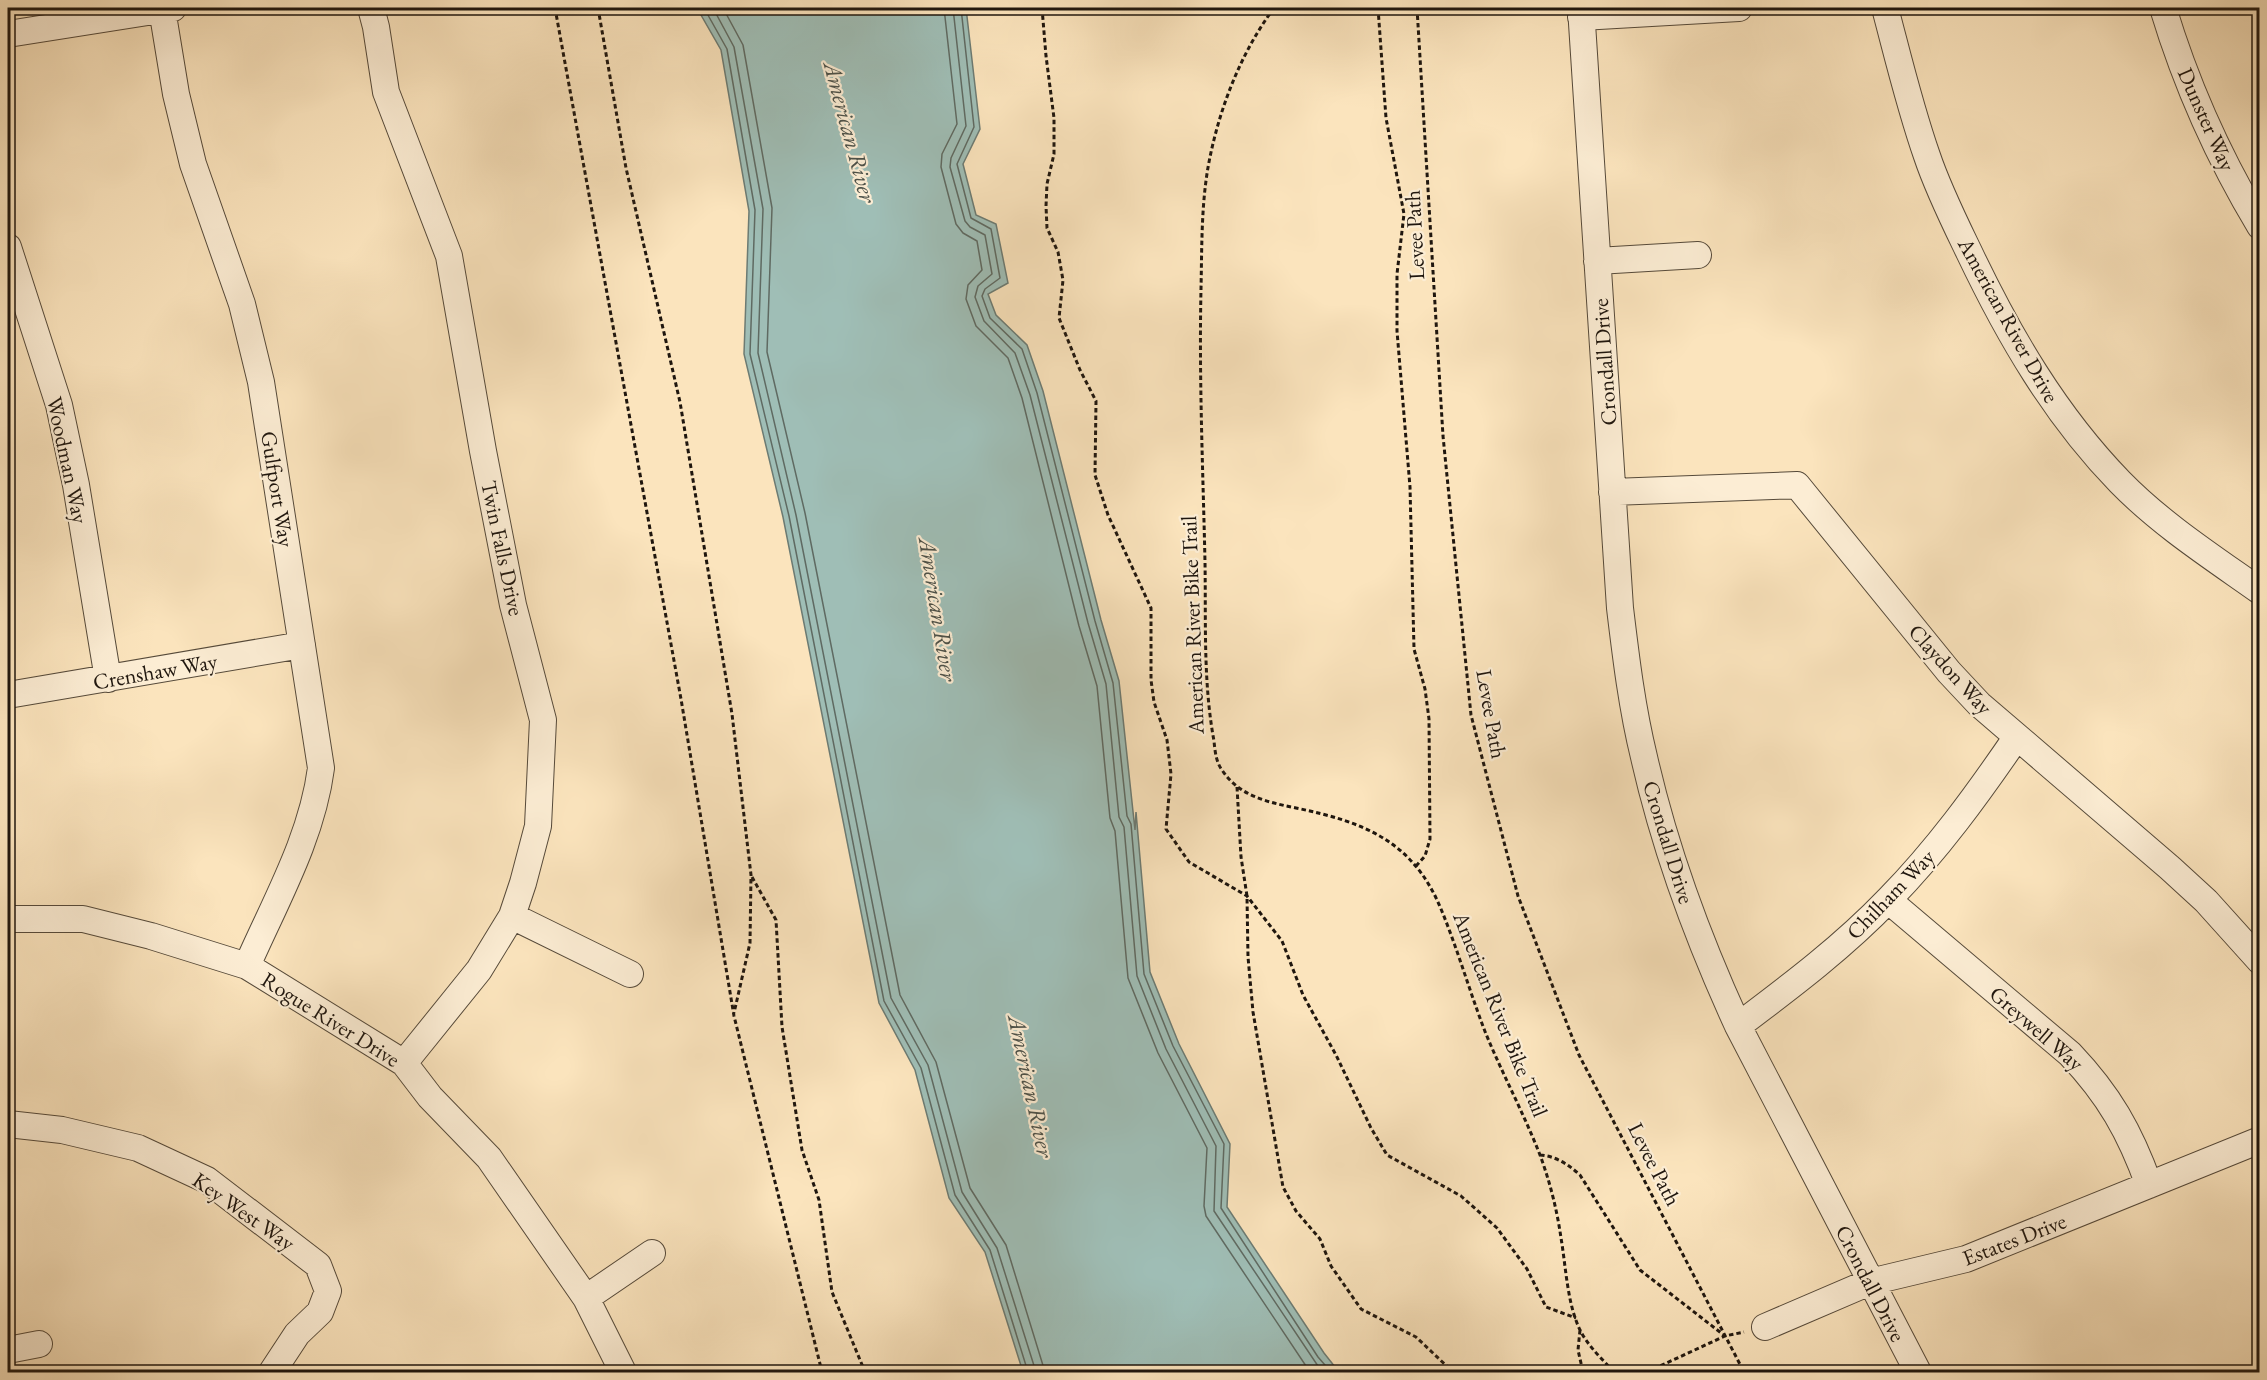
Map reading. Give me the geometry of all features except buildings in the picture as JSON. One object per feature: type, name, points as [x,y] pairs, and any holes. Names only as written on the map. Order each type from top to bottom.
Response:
[{"type":"street","points":[[8,34],[168,8]]},
{"type":"street","name":"Gulfport Way","points":[[168,8],[176,94],[193,164],[242,304],[261,382],[321,768],[317,799],[307,829],[246,966]]},
{"type":"street","name":"Twin Falls Drive","points":[[371,8],[386,92],[449,256],[513,605],[543,720],[538,826],[512,916],[479,970],[404,1063]]},
{"type":"street","points":[[1581,12],[1739,8]]},
{"type":"street","name":"American River Drive","points":[[1885,8],[1927,156],[1954,221],[1985,285],[2043,388],[2080,438],[2121,483],[2151,511],[2259,591]]},
{"type":"street","name":"Dunster Way","points":[[2163,8],[2195,98],[2256,212]]},
{"type":"street","name":"Crondall Drive","points":[[1581,12],[1620,608],[1631,693],[1643,756],[1684,899],[1716,978],[1738,1026],[1918,1372]]},
{"type":"street","name":"Woodman Way","points":[[8,247],[59,405],[76,485],[108,679]]},
{"type":"street","points":[[1598,261],[1698,255]]},
{"type":"street","name":"Claydon Way","points":[[1612,492],[1797,484],[1949,672],[1979,704],[2206,901],[2259,961]]},
{"type":"street","name":"Crenshaw Way","points":[[8,695],[302,645]]},
{"type":"street","name":"Chilham Way","points":[[1738,1026],[1797,982],[1888,900],[1973,801],[2016,738]]},
{"type":"street","name":"Greywell Way","points":[[1888,900],[2070,1054],[2091,1076],[2109,1099],[2124,1124],[2149,1185]]},
{"type":"street","points":[[512,916],[630,974]]},
{"type":"street","name":"Rogue River Drive","points":[[8,920],[83,919],[151,936],[246,966],[299,996],[404,1063],[430,1097],[489,1158],[586,1298],[623,1372]]},
{"type":"street","name":"Key West Way","points":[[8,1124],[62,1130],[138,1148],[207,1180],[318,1264],[328,1291],[320,1312],[297,1334],[272,1372]]},
{"type":"street","name":"Estates Drive","points":[[1765,1327],[1870,1282],[1966,1259],[2259,1140]]},
{"type":"street","points":[[586,1298],[652,1253]]},
{"type":"street","points":[[8,1350],[39,1344]]},
{"type":"path","points":[[555,8],[681,699],[734,1016],[822,1372]]},
{"type":"path","points":[[598,8],[626,168],[680,402],[732,714],[751,875],[750,943],[734,1016]]},
{"type":"path","points":[[1042,8],[1054,118],[1054,153],[1047,184],[1047,228],[1058,252],[1063,279],[1059,318],[1080,370],[1096,400],[1095,476],[1108,515],[1151,608],[1151,680],[1154,702],[1167,740],[1171,774],[1166,829],[1188,862],[1247,896],[1282,941],[1304,995],[1387,1155],[1461,1196],[1497,1228],[1527,1269],[1546,1307],[1576,1318]]},
{"type":"path","name":"American River Bike Trail","points":[[1274,8],[1262,24],[1245,55],[1222,112],[1210,156],[1203,210],[1201,328],[1208,689],[1218,765],[1237,787],[1264,800],[1352,821],[1381,834],[1397,846],[1416,866],[1432,889],[1486,1034],[1540,1155],[1556,1210],[1580,1330],[1614,1372]]},
{"type":"path","points":[[1378,8],[1386,118],[1404,214],[1397,274],[1397,331],[1410,487],[1414,649],[1425,689],[1429,719],[1430,839],[1425,856],[1416,866]]},
{"type":"path","name":"Levee Path","points":[[1417,8],[1443,436],[1471,715],[1518,896],[1579,1055],[1744,1372]]},
{"type":"path","points":[[1237,787],[1241,857],[1247,896],[1248,957],[1253,1012],[1283,1187],[1296,1211],[1320,1239],[1330,1266],[1361,1309],[1416,1337],[1453,1372]]},
{"type":"path","points":[[751,875],[776,920],[782,1027],[802,1150],[819,1200],[832,1292],[865,1372]]},
{"type":"path","points":[[1540,1155],[1568,1164],[1580,1175],[1640,1270],[1725,1336]]},
{"type":"path","points":[[1647,1372],[1725,1336],[1765,1327]]},
{"type":"path","points":[[1580,1330],[1578,1350],[1583,1372]]},
{"type":"water","name":"American River","points":[[697,8],[966,8],[980,129],[963,164],[976,215],[996,224],[1008,283],[988,294],[996,315],[1027,345],[1043,391],[1101,620],[1119,681],[1135,830],[1136,812],[1150,972],[1179,1044],[1230,1144],[1227,1207],[1339,1372],[1023,1372],[985,1252],[949,1198],[915,1070],[879,1003],[783,517],[744,354],[749,211],[721,50]]}]
